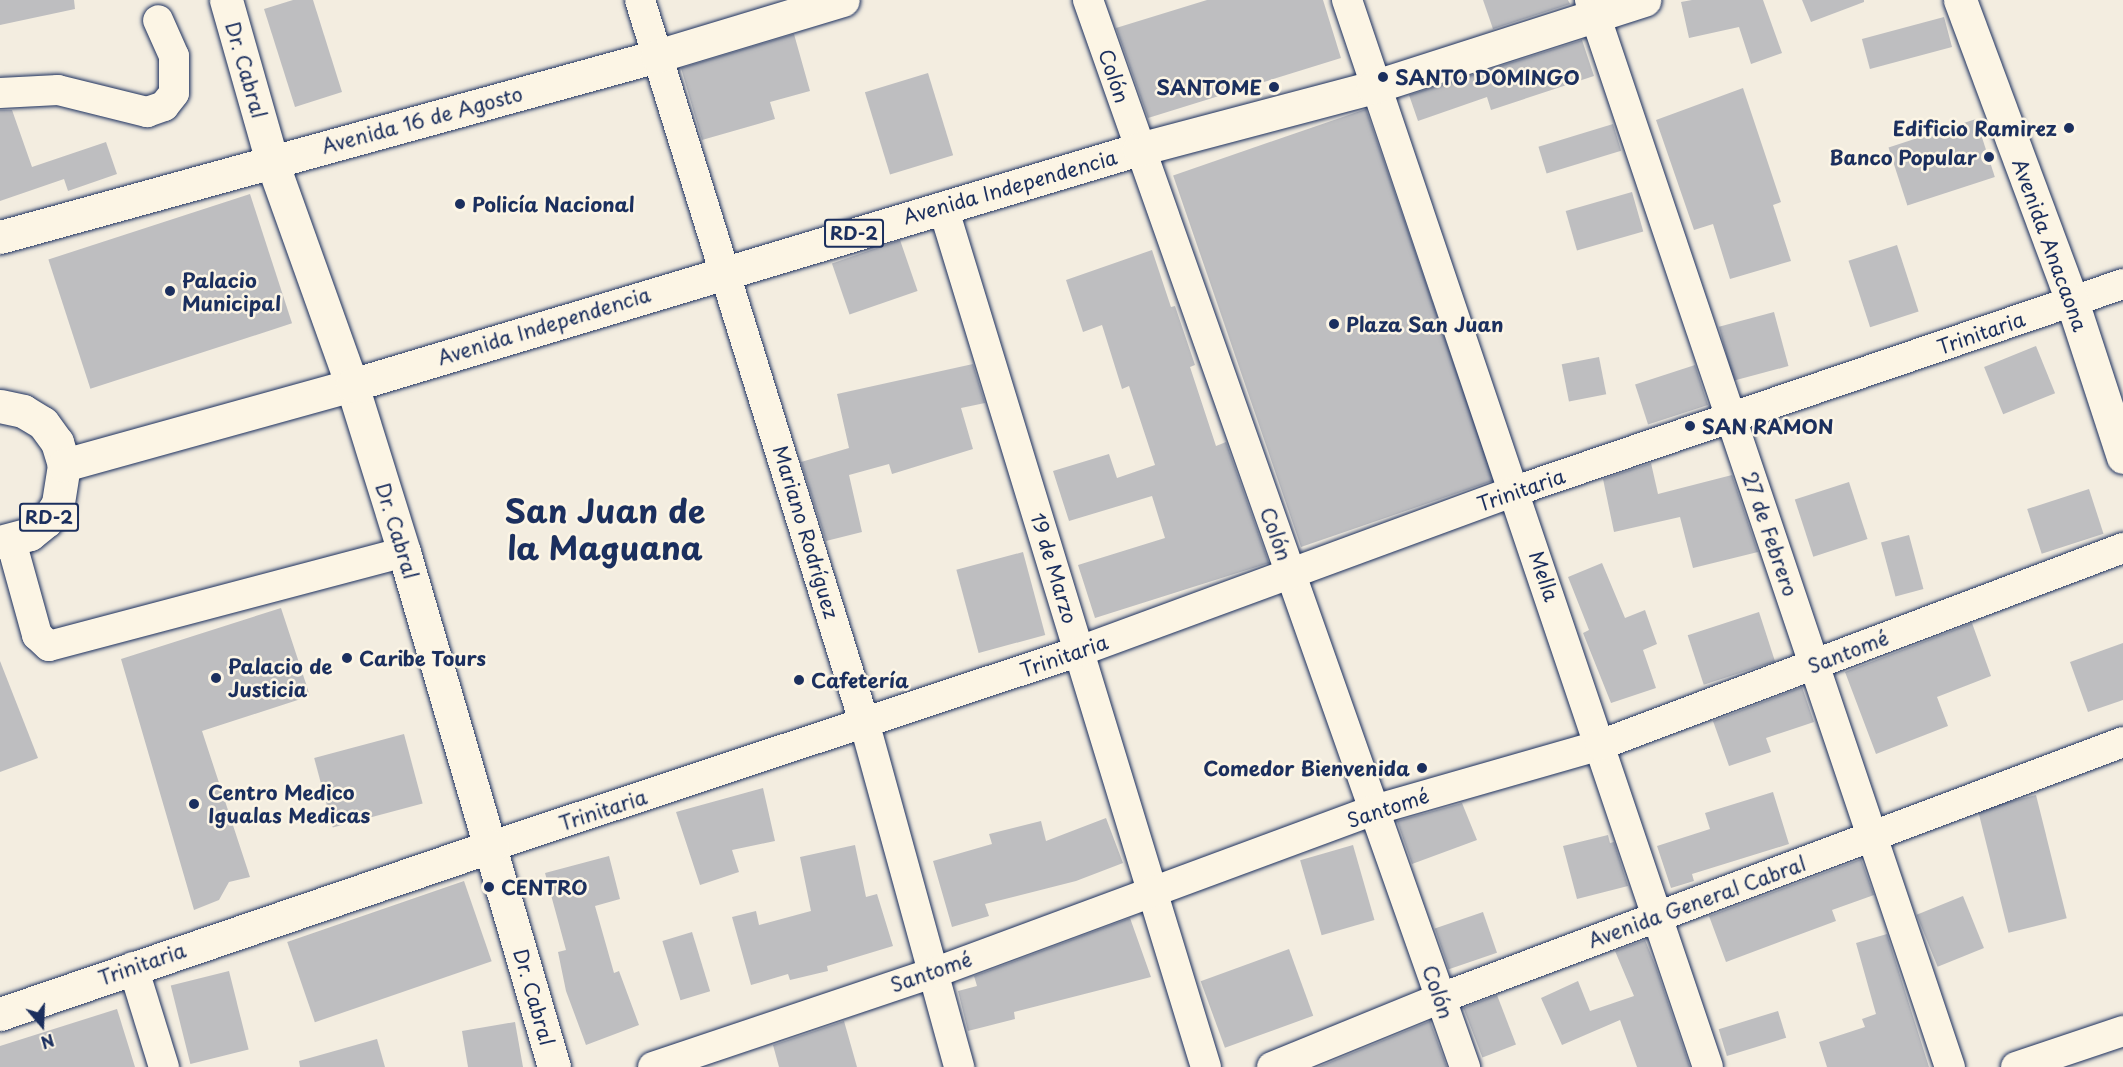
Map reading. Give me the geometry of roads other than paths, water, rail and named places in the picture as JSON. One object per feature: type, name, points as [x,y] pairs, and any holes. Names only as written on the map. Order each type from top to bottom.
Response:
[{"type":"main road","name":"Dr. Cabral","points":[[226,0],[272,162],[352,385],[404,552],[492,846],[554,1067]]},
{"type":"main road","name":"Avenida 16 de Agosto","points":[[0,237],[657,56],[843,0]]},
{"type":"main road","name":"Avenida Independencia","points":[[64,465],[352,385],[727,270],[1139,149],[1374,87],[1592,7],[1644,0]]},
{"type":"main road","name":"Avenida Anacaona","points":[[1960,0],[2072,301],[2123,457]]},
{"type":"main road","name":"RD-2","points":[[0,406],[22,411],[43,423],[57,442],[64,465],[58,504],[46,521],[5,542]]},
{"type":"main road","name":"Trinitaria","points":[[0,1014],[492,846]]},
{"type":"street","name":"Mariano Rodríguez","points":[[640,0],[727,270],[865,725],[936,972],[959,1067]]},
{"type":"street","name":"Colón","points":[[1088,0],[1465,1067]]},
{"type":"street","name":"Mella","points":[[1347,0],[1374,87],[1515,491],[1708,1067]]},
{"type":"street","name":"27 de Febrero","points":[[1592,7],[1950,1067]]},
{"type":"street","points":[[0,93],[58,90],[147,112],[164,106],[174,93],[174,56],[158,20]]},
{"type":"street","name":"19 de Marzo","points":[[943,207],[1206,1067]]},
{"type":"street","name":"Trinitaria","points":[[492,846],[865,725],[1080,651],[1515,491],[1731,420],[2123,284]]},
{"type":"street","points":[[5,542],[37,635],[49,646],[404,552]]},
{"type":"street","name":"Santomé","points":[[653,1067],[936,972],[1374,810],[1600,744],[1814,666],[2123,548]]},
{"type":"street","name":"Avenida General Cabral","points":[[1272,1067],[1441,998],[2123,742]]},
{"type":"street","points":[[133,967],[164,1067]]},
{"type":"street","points":[[2016,1067],[2123,1031]]},
{"type":"place","name":"SANTO DOMINGO","points":[[1383,77]]},
{"type":"place","name":"SANTOME","points":[[1274,87]]},
{"type":"place","name":"Edificio Ramirez","points":[[2069,128]]},
{"type":"place","name":"Banco Popular","points":[[1989,157]]},
{"type":"place","name":"Policía Nacional","points":[[460,204]]},
{"type":"place","name":"Palacio Municipal","points":[[170,291]]},
{"type":"place","name":"Plaza San Juan","points":[[1334,324]]},
{"type":"place","name":"SAN RAMON","points":[[1690,426]]},
{"type":"place","name":"Caribe Tours","points":[[347,658]]},
{"type":"place","name":"Palacio de Justicia","points":[[216,678]]},
{"type":"place","name":"Cafetería","points":[[799,680]]},
{"type":"place","name":"Comedor Bienvenida","points":[[1422,768]]},
{"type":"place","name":"Centro Medico Igualas Medicas","points":[[194,804]]},
{"type":"place","name":"CENTRO","points":[[489,887]]},
{"type":"district","name":"San Juan de la Maguana","points":[[605,530]]}]
